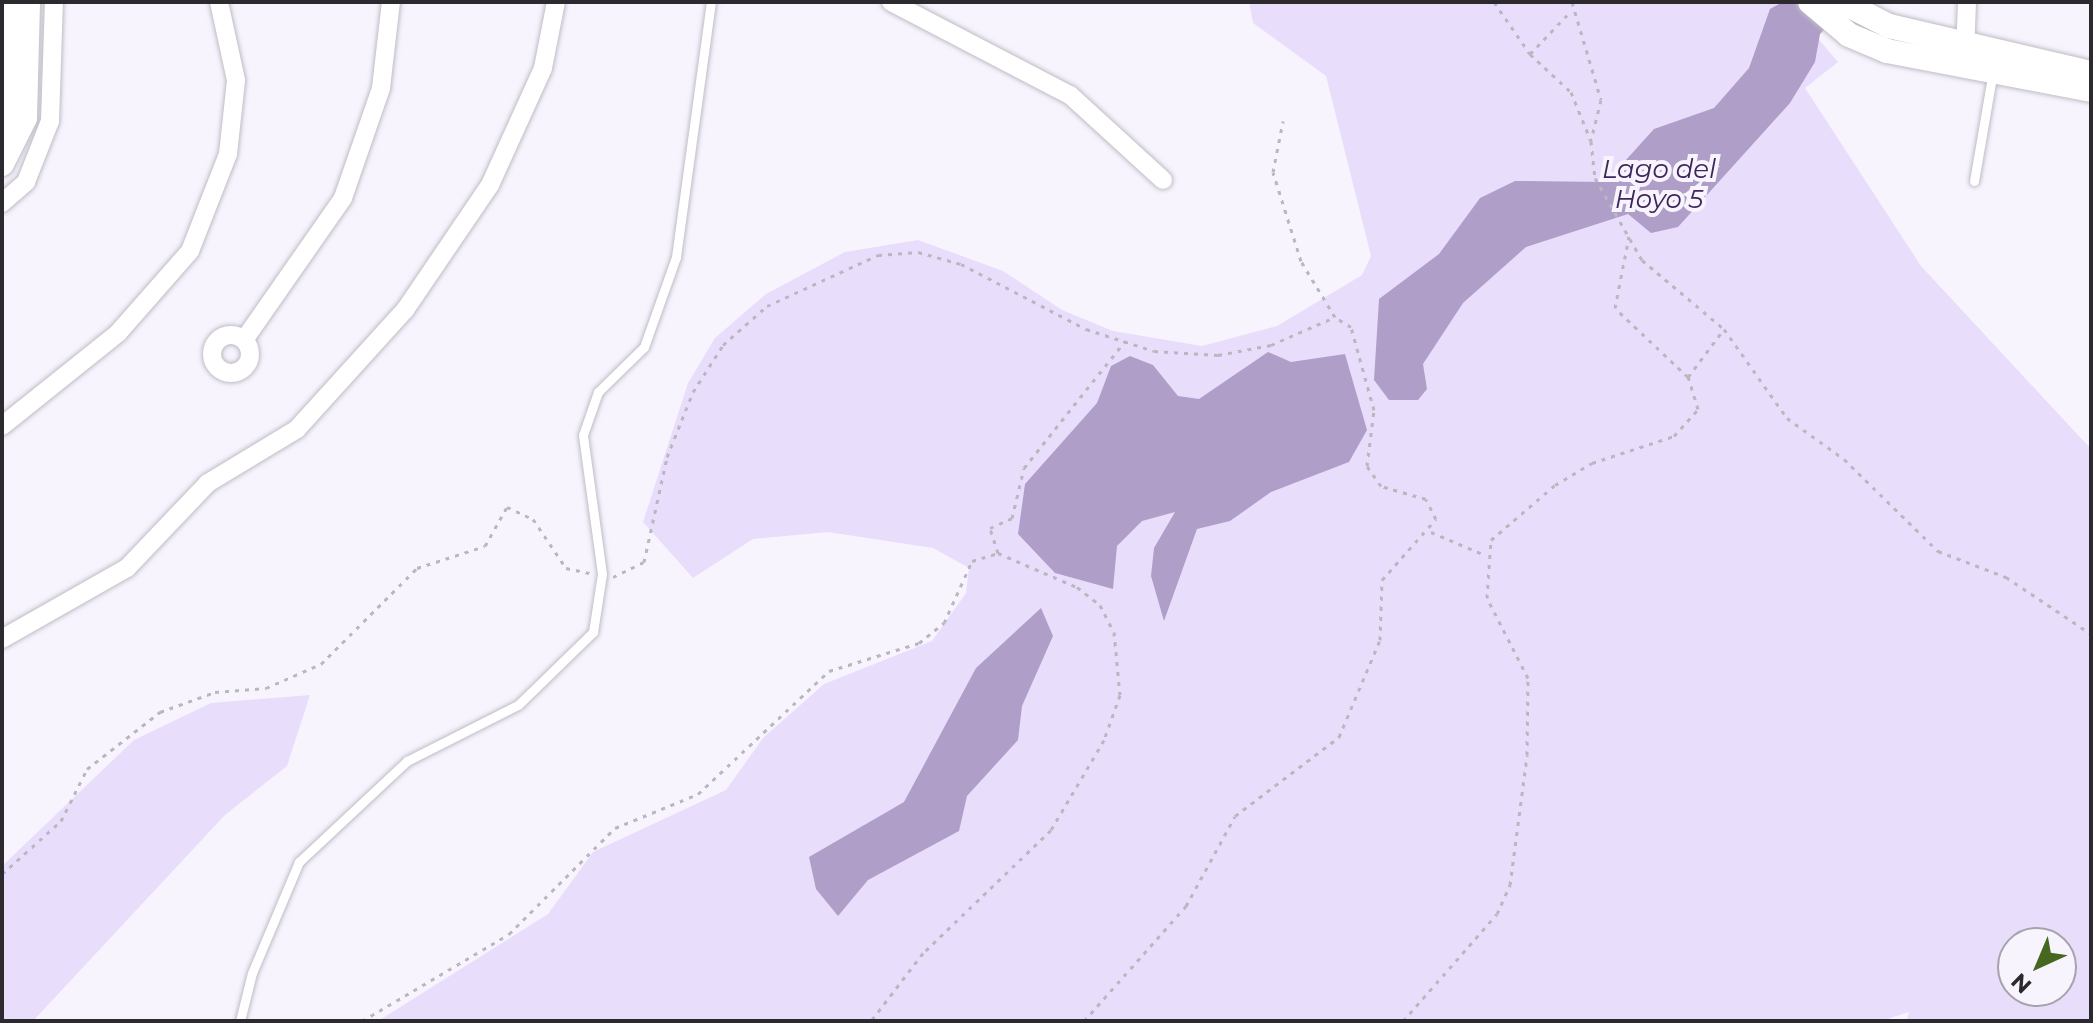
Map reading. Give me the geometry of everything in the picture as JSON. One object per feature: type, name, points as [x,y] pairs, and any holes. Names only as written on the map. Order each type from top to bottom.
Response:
[{"type":"street","points":[[2,123],[11,71],[8,2]]},
{"type":"street","points":[[2,164],[25,118],[28,2]]},
{"type":"street","points":[[2,203],[26,182],[50,121],[54,2]]},
{"type":"street","points":[[2,426],[118,333],[190,251],[228,154],[236,80],[219,2]]},
{"type":"street","points":[[244,340],[343,198],[381,88],[391,2]]},
{"type":"street","points":[[2,639],[127,568],[208,483],[297,429],[405,310],[490,185],[543,68],[556,2]]},
{"type":"street","points":[[891,2],[1070,95],[1163,180]]},
{"type":"street","points":[[1810,2],[1965,52],[2091,73]]},
{"type":"street","points":[[1965,52],[1967,2]]},
{"type":"street","points":[[1965,52],[1994,68],[2091,90]]},
{"type":"lane","points":[[240,1021],[252,973],[299,862],[407,761],[518,705],[573,654],[602,608],[602,574],[583,435],[598,392],[644,347],[676,257],[711,2]]},
{"type":"lane","points":[[1974,181],[1994,68]]},
{"type":"path","points":[[1494,2],[1530,54],[1571,92],[1591,141],[1595,178],[1659,280],[1724,329],[1787,418],[1844,459],[1922,539],[2006,577],[2091,634]]},
{"type":"path","points":[[1572,2],[1601,100],[1591,141]]},
{"type":"path","points":[[1530,54],[1573,11]]},
{"type":"path","points":[[1084,1021],[1186,906],[1235,816],[1339,737],[1380,640],[1382,580],[1431,532],[1436,519],[1426,499],[1372,478],[1369,395],[1354,337],[1335,317],[1301,261],[1273,172],[1283,121]]},
{"type":"path","points":[[1403,1021],[1497,914],[1510,885],[1526,771],[1528,678],[1487,598],[1485,555],[1511,518],[1555,485],[1689,424],[1698,409],[1688,377],[1615,308],[1629,236]]},
{"type":"path","points":[[2,874],[61,821],[87,769],[160,712],[215,692],[266,688],[321,664],[417,568],[485,546],[507,507],[533,519],[566,568],[622,579],[644,562],[667,457],[693,392],[723,345],[767,306],[878,255],[918,252],[961,264],[1125,341],[1218,355],[1300,338],[1335,317]]},
{"type":"path","points":[[1688,377],[1724,329]]},
{"type":"path","points":[[998,553],[990,528],[1012,518],[1024,468],[1125,341]]},
{"type":"path","points":[[1431,532],[1485,555]]},
{"type":"path","points":[[362,1021],[509,934],[615,828],[698,794],[829,671],[919,643],[944,623],[972,561],[998,553],[1077,587],[1100,605],[1120,661],[1120,695],[1104,740],[1051,830],[923,953],[871,1021]]},
{"type":"shaded area","points":[[1249,2],[1787,2],[1838,62],[1805,88],[1921,266],[2091,449],[2091,1021],[1906,1021],[1909,1012],[1881,1021],[378,1021],[548,914],[593,852],[726,790],[763,738],[824,684],[932,641],[966,593],[969,568],[933,548],[828,532],[753,539],[693,578],[643,522],[688,383],[715,338],[766,294],[845,252],[918,240],[1003,271],[1062,310],[1113,331],[1202,346],[1277,326],[1362,275],[1371,256],[1326,76],[1253,23]]},
{"type":"shaded area","points":[[310,695],[287,766],[225,815],[33,1021],[2,1021],[2,866],[134,740],[211,703]]},
{"type":"water","name":"Lago del Hoyo 5","points":[[1783,2],[1851,2],[1820,34],[1815,62],[1790,103],[1678,227],[1651,233],[1628,214],[1526,247],[1463,303],[1423,364],[1427,389],[1418,400],[1389,400],[1374,380],[1379,299],[1439,254],[1480,198],[1515,181],[1606,182],[1654,129],[1714,108],[1749,68],[1770,9]]},
{"type":"water","points":[[1268,352],[1291,362],[1345,354],[1367,430],[1349,462],[1271,492],[1230,521],[1197,529],[1164,621],[1151,576],[1154,548],[1175,512],[1142,521],[1117,546],[1113,589],[1055,573],[1018,534],[1025,484],[1097,403],[1111,366],[1130,356],[1153,365],[1178,396],[1199,399]]},
{"type":"water","points":[[1041,608],[1053,636],[1022,706],[1018,740],[967,796],[959,831],[868,880],[838,916],[816,889],[809,857],[904,802],[976,668]]}]
